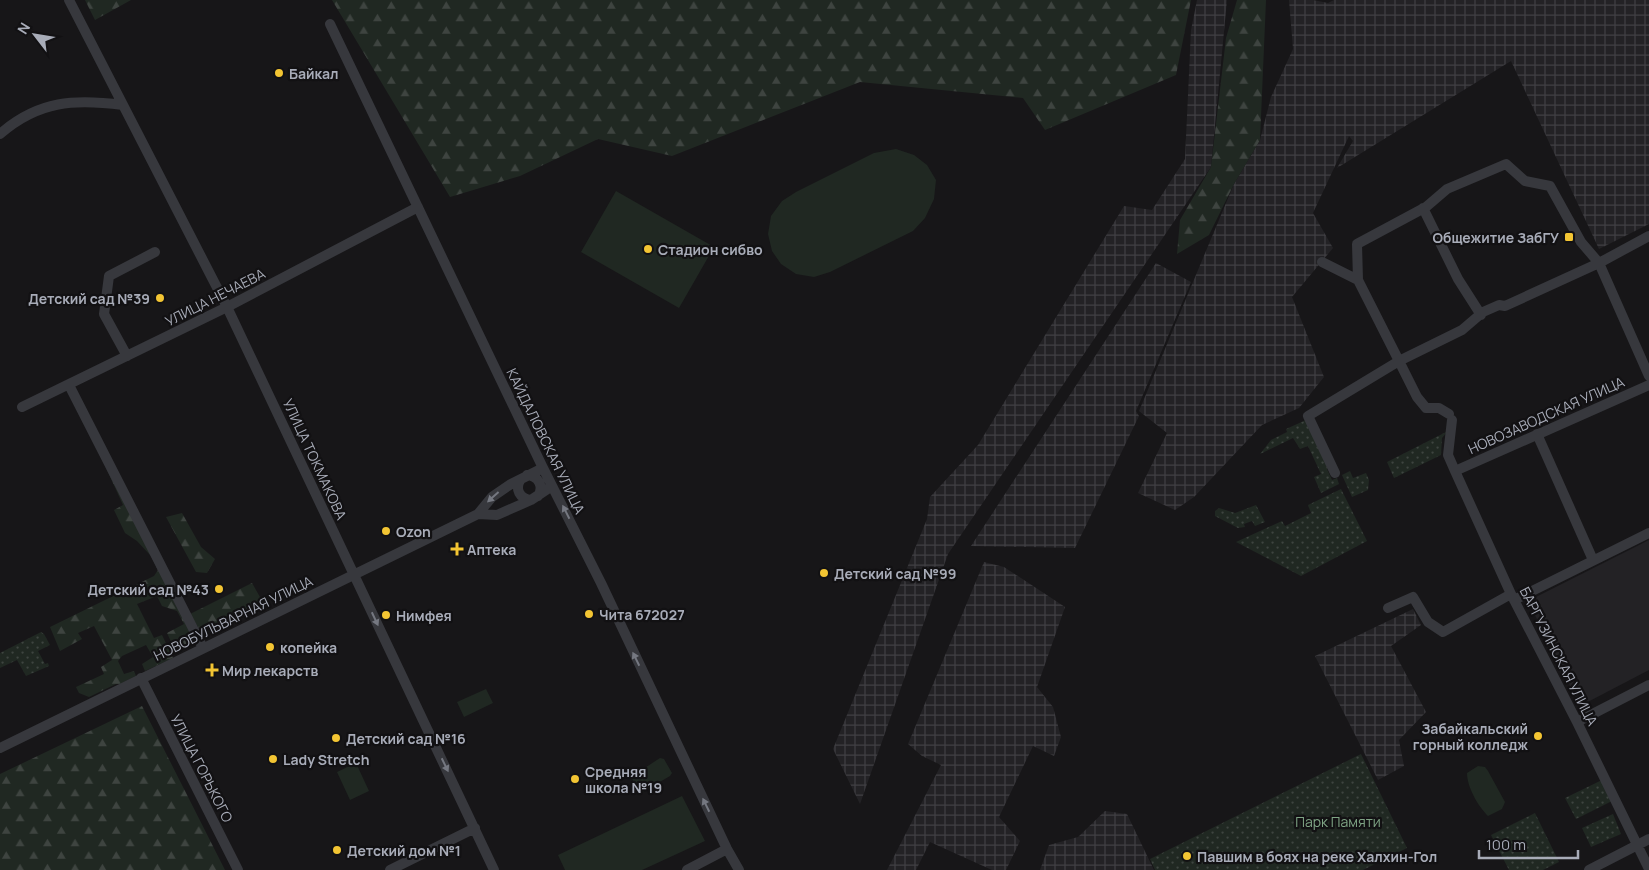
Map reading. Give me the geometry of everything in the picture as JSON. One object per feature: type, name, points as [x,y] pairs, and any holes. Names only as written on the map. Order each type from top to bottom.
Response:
[{"type":"street","name":"УЛИЦА ТОКМАКОВА","points":[[69,0],[227,307],[494,870]]},
{"type":"street","name":"КАЙДАЛОВСКАЯ УЛИЦА","points":[[330,24],[543,468],[601,583],[727,849],[739,870]]},
{"type":"street","points":[[0,134],[34,111],[54,104],[97,102],[123,105]]},
{"type":"street","points":[[1399,361],[1358,280],[1357,244],[1423,208],[1447,189],[1506,164],[1525,181],[1550,186],[1581,242],[1599,263],[1649,376]]},
{"type":"street","name":"УЛИЦА НЕЧАЕВА","points":[[22,407],[227,307],[418,207]]},
{"type":"street","points":[[1423,208],[1458,278],[1480,315]]},
{"type":"street","points":[[1335,473],[1308,416],[1399,361],[1462,330],[1480,315],[1498,305],[1505,306],[1599,263],[1649,236]]},
{"type":"street","points":[[127,356],[104,314],[109,276],[155,252]]},
{"type":"street","points":[[1322,262],[1358,280]]},
{"type":"street","name":"БАРГУЗИНСКАЯ УЛИЦА","points":[[1399,361],[1417,396],[1426,408],[1439,408],[1451,417],[1448,455],[1455,471],[1513,597],[1649,869]]},
{"type":"street","points":[[69,385],[203,648]]},
{"type":"street","name":"НОВОЗАВОДСКАЯ УЛИЦА","points":[[1455,471],[1649,385]]},
{"type":"street","points":[[1537,434],[1593,560]]},
{"type":"street","points":[[478,514],[492,497],[524,477],[543,468]]},
{"type":"street","points":[[524,477],[518,486],[520,495],[523,498],[535,498]]},
{"type":"street","points":[[524,477],[536,477],[539,480],[541,489],[535,498]]},
{"type":"street","points":[[478,514],[497,515],[535,498],[552,486]]},
{"type":"street","name":"НОВОБУЛЬВАРНАЯ УЛИЦА","points":[[0,748],[478,514]]},
{"type":"street","points":[[1388,608],[1413,596],[1428,622],[1443,632],[1649,533]]},
{"type":"street","name":"УЛИЦА ГОРЬКОГО","points":[[141,678],[238,870]]},
{"type":"street","points":[[1577,722],[1649,685]]},
{"type":"street","points":[[390,870],[475,828]]},
{"type":"street","points":[[1588,870],[1649,839]]},
{"type":"street","points":[[687,870],[727,849]]},
{"type":"shaded area","points":[[1197,0],[1227,0],[1211,167],[948,554],[860,804],[833,749],[927,519],[930,497],[978,445],[1124,206],[1152,210],[1185,159],[1191,30]]},
{"type":"shaded area","points":[[1289,0],[1313,0],[1328,3],[1334,0],[1649,0],[1649,224],[1599,249],[1511,61],[1337,168],[1353,141],[1349,136],[1313,213],[1333,248],[1292,297],[1324,377],[1299,408],[1262,425],[1194,497],[1175,510],[1138,493],[1167,433],[1139,411],[1234,184],[1260,140],[1271,97],[1293,49]]},
{"type":"shaded area","points":[[1156,263],[1191,282],[1136,411],[1139,416],[1075,548],[971,546]]},
{"type":"shaded area","points":[[1649,540],[1649,670],[1580,706],[1528,601]]},
{"type":"shaded area","points":[[984,562],[1004,567],[1065,607],[1037,687],[1053,707],[1061,737],[1054,756],[1033,746],[999,817],[1020,841],[1006,870],[992,870],[930,842],[916,870],[887,870],[941,765],[922,756],[908,744]]},
{"type":"shaded area","points":[[1413,609],[1421,625],[1391,646],[1426,712],[1399,740],[1404,766],[1378,780],[1315,656]]},
{"type":"shaded area","points":[[1105,811],[1127,814],[1154,870],[1040,870],[1049,845],[1078,837]]},
{"type":"green space","points":[[85,0],[131,0],[95,20]]},
{"type":"green space","points":[[332,0],[1191,0],[1176,75],[1045,130],[1023,98],[860,82],[672,156],[598,139],[520,176],[450,197]]},
{"type":"green space","points":[[1237,0],[1266,0],[1260,140],[1234,184],[1209,235],[1177,254],[1180,220],[1211,167],[1226,38]]},
{"type":"green space","points":[[896,149],[914,155],[927,165],[936,180],[934,199],[925,218],[913,231],[830,272],[814,277],[796,274],[781,264],[772,251],[768,234],[771,216],[782,201],[796,192],[874,153]]},
{"type":"green space","points":[[616,191],[714,247],[679,308],[581,252]]},
{"type":"green space","points":[[1306,420],[1332,480],[1337,478],[1339,484],[1321,493],[1314,477],[1321,474],[1308,446],[1300,449],[1293,438],[1260,454],[1271,440],[1287,432],[1286,429]]},
{"type":"green space","points":[[1448,431],[1442,438],[1441,455],[1394,478],[1387,462]]},
{"type":"green space","points":[[106,468],[197,640],[175,650],[167,633],[184,624],[177,611],[162,606],[157,596],[137,604],[154,638],[162,635],[173,658],[145,671],[142,664],[153,657],[146,645],[122,656],[118,661],[124,674],[134,671],[136,676],[89,697],[79,693],[76,687],[104,674],[101,667],[112,660],[94,626],[78,633],[82,639],[60,651],[50,627],[154,576],[158,570],[151,556],[137,541],[125,533],[114,510],[123,505]]},
{"type":"green space","points":[[1350,471],[1353,478],[1366,473],[1369,480],[1368,490],[1352,497],[1342,475]]},
{"type":"green space","points":[[1341,489],[1367,541],[1301,576],[1236,542],[1282,521],[1285,526],[1311,513],[1308,505]]},
{"type":"green space","points":[[1256,505],[1265,522],[1255,526],[1252,521],[1244,524],[1245,527],[1238,528],[1215,516],[1215,511],[1219,508],[1235,513]]},
{"type":"green space","points":[[182,513],[201,547],[215,559],[207,573],[196,572],[166,517]]},
{"type":"green space","points":[[252,583],[265,606],[203,635],[190,614]]},
{"type":"green space","points":[[41,632],[50,645],[38,651],[45,664],[48,663],[49,666],[26,676],[17,660],[0,668],[0,653]]},
{"type":"green space","points":[[486,689],[493,703],[464,717],[457,702]]},
{"type":"green space","points":[[142,706],[225,870],[0,870],[0,774]]},
{"type":"green space","name":"Парк Памяти","points":[[1361,754],[1407,848],[1363,870],[1155,870],[1150,859]]},
{"type":"green space","points":[[660,758],[664,759],[672,773],[641,793],[631,777]]},
{"type":"green space","points":[[356,763],[369,791],[350,800],[337,772]]},
{"type":"green space","points":[[1478,766],[1485,767],[1488,771],[1505,802],[1502,809],[1488,816],[1480,807],[1467,778],[1467,773]]},
{"type":"green space","points":[[1602,780],[1612,801],[1576,819],[1565,798]]},
{"type":"green space","points":[[682,796],[705,841],[642,870],[565,870],[558,855]]},
{"type":"green space","points":[[1535,813],[1559,862],[1543,870],[1509,870],[1491,835]]},
{"type":"green space","points":[[1613,814],[1621,834],[1591,847],[1582,828]]},
{"type":"place","name":"Байкал","points":[[279,73]]},
{"type":"place","name":"Общежитие ЗабГУ","points":[[1569,237]]},
{"type":"place","name":"Стадион сибво","points":[[648,249]]},
{"type":"place","name":"Детский сад №39","points":[[160,298]]},
{"type":"place","name":"Ozon","points":[[386,531]]},
{"type":"place","name":"Аптека","points":[[457,549]]},
{"type":"place","name":"Детский сад №99","points":[[824,573]]},
{"type":"place","name":"Детский сад №43","points":[[219,589]]},
{"type":"place","name":"Чита 672027","points":[[589,614]]},
{"type":"place","name":"Нимфея","points":[[386,615]]},
{"type":"place","name":"копейка","points":[[270,647]]},
{"type":"place","name":"Мир лекарств","points":[[212,670]]},
{"type":"place","name":"Забайкальский горный колледж","points":[[1538,736]]},
{"type":"place","name":"Детский сад №16","points":[[336,738]]},
{"type":"place","name":"Lady Stretch","points":[[273,759]]},
{"type":"place","name":"Средняя школа №19","points":[[575,779]]},
{"type":"place","name":"Детский дом №1","points":[[337,850]]},
{"type":"place","name":"Павшим в боях на реке Халхин-Гол","points":[[1187,856]]}]
